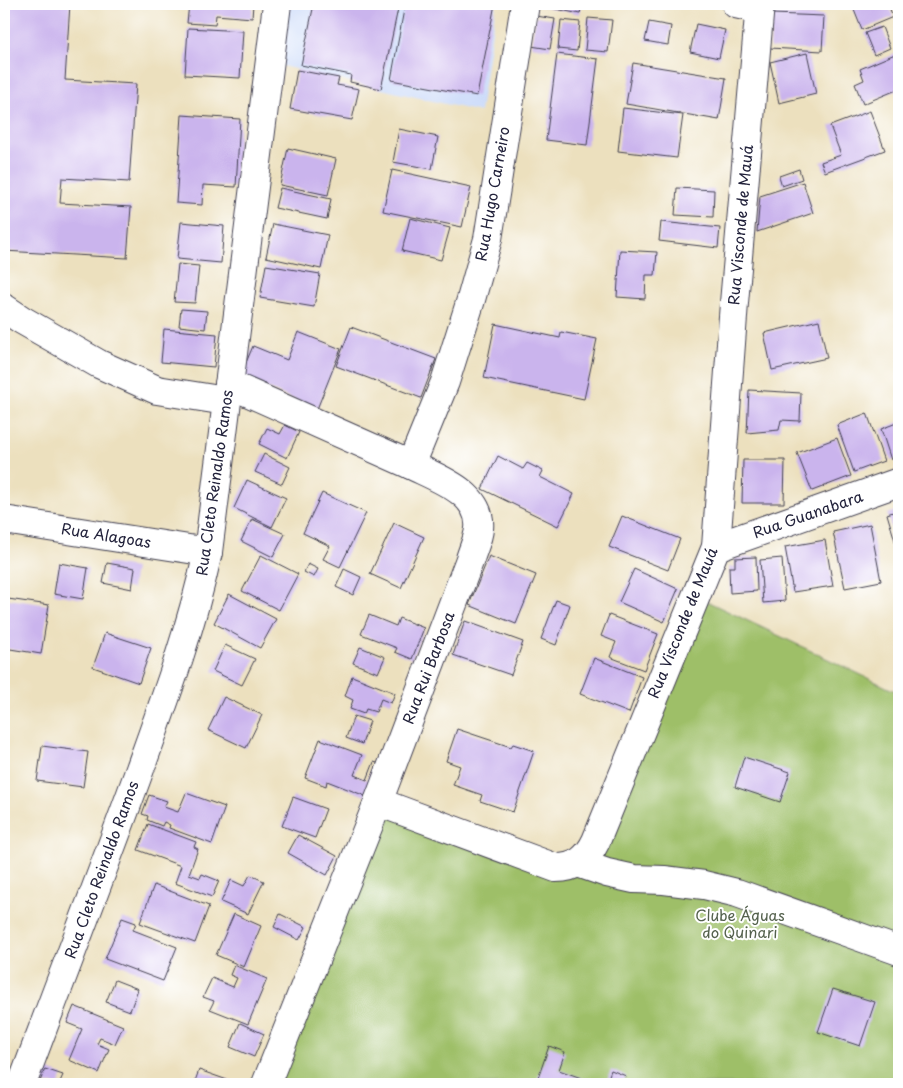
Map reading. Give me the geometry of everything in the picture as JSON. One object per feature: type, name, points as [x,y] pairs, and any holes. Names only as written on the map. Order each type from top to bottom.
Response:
[{"type":"street","name":"Rua Cleto Reinaldo Ramos","points":[[22,1084],[124,813],[170,684],[199,594],[208,552],[277,4]]},
{"type":"street","name":"Rua Hugo Carneiro","points":[[411,465],[445,382],[488,239],[525,4]]},
{"type":"street","name":"Rua Visconde de Mauá","points":[[578,863],[592,849],[600,832],[716,547],[735,294],[751,6]]},
{"type":"street","name":"Rua Rui Barbosa","points":[[4,308],[99,364],[157,390],[228,393],[411,465],[465,494],[478,513],[479,529],[470,559],[378,802],[266,1084]]},
{"type":"street","name":"Rua Guanabara","points":[[716,547],[899,482]]},
{"type":"street","name":"Rua Alagoas","points":[[4,520],[208,552]]},
{"type":"street","points":[[378,802],[556,868],[572,866],[578,863],[607,873],[634,879],[664,880],[704,885],[737,893],[899,951]]},
{"type":"shaded area","points":[[289,4],[496,4],[480,112],[278,65]]},
{"type":"green space","name":"Clube Águas do Quinari","points":[[700,598],[899,693],[899,1084],[275,1084],[382,811],[569,875]]},
{"type":"building","points":[[4,4],[70,4],[65,80],[136,84],[129,182],[62,178],[60,203],[131,207],[127,258],[4,251]]},
{"type":"building","points":[[189,4],[253,4],[252,18],[216,15],[215,25],[187,23]]},
{"type":"building","points":[[314,4],[399,4],[381,89],[350,82],[351,75],[301,65]]},
{"type":"building","points":[[405,4],[495,4],[477,96],[391,80]]},
{"type":"building","points":[[541,4],[582,4],[580,14],[541,6]]},
{"type":"building","points":[[888,4],[893,17],[862,30],[852,5]]},
{"type":"building","points":[[772,14],[824,16],[822,51],[770,48]]},
{"type":"building","points":[[536,16],[555,19],[550,49],[531,46]]},
{"type":"building","points":[[588,18],[612,20],[608,52],[585,50]]},
{"type":"building","points":[[561,20],[580,22],[577,51],[558,49]]},
{"type":"building","points":[[649,22],[671,26],[668,45],[645,41]]},
{"type":"building","points":[[696,24],[725,30],[719,58],[690,52]]},
{"type":"building","points":[[882,27],[890,48],[874,55],[865,33]]},
{"type":"building","points":[[188,28],[243,31],[240,78],[185,75]]},
{"type":"building","points":[[807,53],[816,94],[779,103],[770,62]]},
{"type":"building","points":[[557,54],[598,59],[587,145],[546,140]]},
{"type":"building","points":[[895,54],[899,65],[899,89],[863,104],[855,84],[864,80],[860,69]]},
{"type":"building","points":[[633,63],[726,78],[719,120],[626,104]]},
{"type":"building","points":[[297,70],[339,78],[337,85],[359,89],[352,120],[290,109]]},
{"type":"building","points":[[623,108],[683,115],[677,158],[618,151]]},
{"type":"building","points":[[870,111],[885,150],[825,172],[821,162],[841,155],[830,126]]},
{"type":"building","points":[[182,115],[240,119],[236,187],[203,185],[202,205],[176,203]]},
{"type":"building","points":[[399,129],[438,137],[432,169],[393,162]]},
{"type":"building","points":[[288,148],[336,159],[328,195],[280,185]]},
{"type":"building","points":[[799,169],[802,179],[782,186],[779,176]]},
{"type":"building","points":[[392,170],[471,187],[462,227],[383,211]]},
{"type":"building","points":[[803,182],[813,213],[757,232],[760,196]]},
{"type":"building","points":[[280,188],[331,199],[327,219],[275,208]]},
{"type":"building","points":[[677,188],[714,190],[713,217],[675,215]]},
{"type":"building","points":[[410,218],[450,228],[441,260],[402,251]]},
{"type":"building","points":[[181,222],[224,226],[221,263],[177,259]]},
{"type":"building","points":[[661,222],[720,228],[718,248],[659,241]]},
{"type":"building","points":[[273,224],[328,235],[321,269],[266,257]]},
{"type":"building","points":[[620,250],[657,252],[655,275],[646,275],[645,299],[617,297]]},
{"type":"building","points":[[178,264],[199,266],[195,303],[174,302]]},
{"type":"building","points":[[266,265],[320,274],[314,307],[260,298]]},
{"type":"building","points":[[181,309],[207,311],[205,329],[179,326]]},
{"type":"building","points":[[819,320],[827,358],[772,370],[764,333]]},
{"type":"building","points":[[495,324],[560,338],[561,332],[597,339],[584,399],[484,378]]},
{"type":"building","points":[[351,327],[436,359],[421,398],[336,366]]},
{"type":"building","points":[[164,329],[217,334],[214,367],[161,362]]},
{"type":"building","points":[[298,332],[341,349],[317,409],[240,377],[253,346],[287,360]]},
{"type":"building","points":[[749,390],[801,393],[800,421],[781,420],[779,430],[747,433]]},
{"type":"building","points":[[867,413],[884,461],[854,472],[837,425]]},
{"type":"building","points":[[899,422],[899,457],[891,460],[881,429]]},
{"type":"building","points":[[285,425],[299,432],[287,458],[259,444],[267,428],[280,434]]},
{"type":"building","points":[[837,438],[851,476],[812,491],[797,453]]},
{"type":"building","points":[[264,454],[290,467],[282,484],[255,472]]},
{"type":"building","points":[[498,456],[523,469],[527,463],[543,471],[540,477],[574,494],[558,526],[482,489]]},
{"type":"building","points":[[743,460],[785,460],[784,503],[742,503]]},
{"type":"building","points":[[247,480],[286,498],[272,527],[234,508]]},
{"type":"building","points":[[322,493],[366,513],[340,567],[323,559],[330,546],[303,533]]},
{"type":"building","points":[[899,510],[899,554],[887,514]]},
{"type":"building","points":[[622,516],[680,539],[668,570],[609,547]]},
{"type":"building","points":[[252,519],[285,534],[273,557],[241,541]]},
{"type":"building","points":[[394,523],[424,537],[401,588],[370,574]]},
{"type":"building","points":[[870,524],[881,581],[845,588],[833,532]]},
{"type":"building","points":[[825,540],[833,586],[793,592],[785,547]]},
{"type":"building","points":[[261,555],[298,574],[279,610],[242,591]]},
{"type":"building","points":[[489,556],[536,575],[516,624],[469,605]]},
{"type":"building","points":[[756,557],[757,591],[730,593],[729,567],[735,567],[735,558]]},
{"type":"building","points":[[782,558],[785,601],[763,603],[760,560]]},
{"type":"building","points":[[59,563],[88,568],[83,599],[54,594]]},
{"type":"building","points":[[107,563],[135,568],[132,589],[103,583]]},
{"type":"building","points":[[308,564],[318,569],[314,577],[304,572]]},
{"type":"building","points":[[344,569],[361,577],[353,595],[336,587]]},
{"type":"building","points":[[634,569],[678,589],[664,622],[619,602]]},
{"type":"building","points":[[229,594],[276,619],[260,648],[214,623]]},
{"type":"building","points":[[8,599],[49,605],[41,654],[4,648]]},
{"type":"building","points":[[556,600],[570,605],[556,645],[541,639]]},
{"type":"building","points":[[369,615],[396,626],[399,618],[424,628],[412,659],[395,652],[397,648],[361,634]]},
{"type":"building","points":[[609,615],[658,634],[644,670],[610,657],[616,642],[601,636]]},
{"type":"building","points":[[465,621],[523,642],[511,675],[453,655]]},
{"type":"building","points":[[105,633],[151,648],[139,683],[93,667]]},
{"type":"building","points":[[225,645],[255,659],[242,685],[213,671]]},
{"type":"building","points":[[360,647],[385,657],[378,673],[353,663]]},
{"type":"building","points":[[594,658],[642,677],[629,713],[580,694]]},
{"type":"building","points":[[352,676],[395,693],[391,703],[381,699],[376,712],[366,709],[364,714],[350,709],[353,700],[345,696]]},
{"type":"building","points":[[224,697],[262,715],[246,748],[208,730]]},
{"type":"building","points":[[354,716],[370,721],[362,744],[346,738]]},
{"type":"building","points":[[457,729],[511,747],[513,744],[534,751],[513,812],[480,801],[482,795],[453,785],[460,766],[446,761]]},
{"type":"building","points":[[320,739],[362,755],[354,775],[367,780],[374,762],[380,764],[368,797],[327,781],[326,786],[305,778]]},
{"type":"building","points":[[42,746],[88,752],[83,787],[37,781]]},
{"type":"building","points":[[744,757],[790,772],[780,802],[735,787]]},
{"type":"building","points":[[186,793],[225,807],[212,844],[169,828],[170,825],[164,822],[162,826],[147,820],[148,816],[142,814],[149,795],[167,801],[164,807],[178,812]]},
{"type":"building","points":[[293,797],[326,809],[315,838],[282,826]]},
{"type":"building","points":[[148,824],[196,842],[194,847],[198,849],[189,874],[200,878],[202,874],[219,881],[212,897],[175,883],[181,866],[138,850]]},
{"type":"building","points":[[298,835],[337,856],[327,875],[288,853]]},
{"type":"building","points":[[250,875],[264,881],[248,914],[221,902],[231,880],[244,886]]},
{"type":"building","points":[[154,885],[209,906],[195,943],[140,923]]},
{"type":"building","points":[[234,914],[261,926],[244,967],[216,955]]},
{"type":"building","points":[[280,914],[306,927],[299,940],[274,927]]},
{"type":"building","points":[[122,918],[136,923],[133,930],[177,947],[163,981],[105,959]]},
{"type":"building","points":[[234,965],[267,979],[248,1024],[210,1009],[214,1001],[203,997],[212,978],[233,987],[237,978],[230,975]]},
{"type":"building","points":[[115,980],[138,989],[130,1011],[106,1002]]},
{"type":"building","points":[[833,989],[875,1002],[860,1046],[818,1032]]},
{"type":"building","points":[[74,1006],[123,1026],[115,1044],[100,1038],[97,1044],[109,1049],[99,1073],[69,1060],[82,1029],[67,1023]]},
{"type":"building","points":[[240,1023],[264,1034],[254,1057],[230,1047]]},
{"type":"building","points":[[549,1046],[565,1052],[559,1070],[598,1084],[536,1084]]},
{"type":"building","points":[[45,1069],[63,1075],[59,1084],[39,1084]]},
{"type":"building","points":[[199,1070],[233,1082],[232,1084],[194,1084]]},
{"type":"building","points":[[611,1070],[626,1076],[623,1084],[606,1084]]}]
